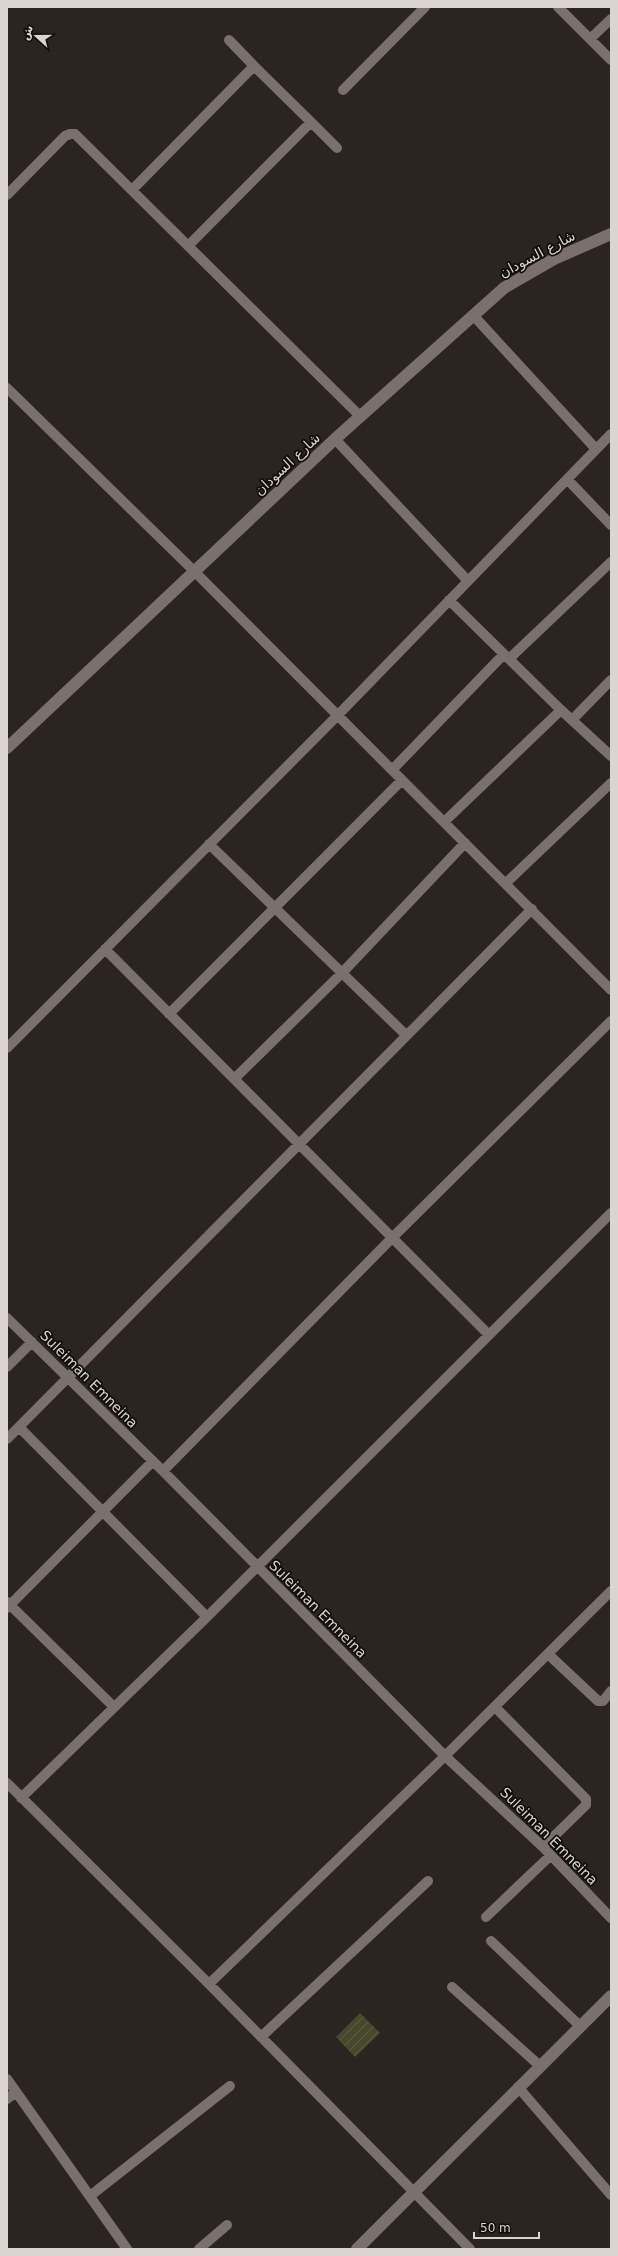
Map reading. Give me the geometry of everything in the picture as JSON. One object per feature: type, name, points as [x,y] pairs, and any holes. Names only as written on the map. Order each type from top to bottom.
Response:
[{"type":"main road","name":"شارع السودان","points":[[7,748],[335,439],[474,315],[517,279],[611,234]]},
{"type":"main road","points":[[357,2249],[611,1996]]},
{"type":"street","points":[[343,90],[425,7]]},
{"type":"street","points":[[558,7],[611,60]]},
{"type":"street","points":[[590,39],[611,18]]},
{"type":"street","points":[[229,40],[337,148]]},
{"type":"street","points":[[132,190],[254,66]]},
{"type":"street","points":[[188,246],[312,122]]},
{"type":"street","points":[[7,195],[65,136],[72,133],[132,190],[360,416]]},
{"type":"street","points":[[474,315],[596,449]]},
{"type":"street","points":[[7,388],[194,571],[611,990]]},
{"type":"street","points":[[7,1048],[337,716],[611,434]]},
{"type":"street","points":[[335,439],[468,581]]},
{"type":"street","points":[[568,479],[611,525]]},
{"type":"street","points":[[392,770],[507,657],[611,562]]},
{"type":"street","points":[[449,600],[561,710],[611,756]]},
{"type":"street","points":[[572,720],[611,680]]},
{"type":"street","points":[[444,822],[561,710]]},
{"type":"street","points":[[169,1014],[402,780]]},
{"type":"street","points":[[506,883],[611,783]]},
{"type":"street","points":[[234,1079],[341,974],[465,843]]},
{"type":"street","points":[[209,844],[341,974],[406,1035]]},
{"type":"street","points":[[7,1438],[532,909]]},
{"type":"street","points":[[105,949],[489,1335]]},
{"type":"street","points":[[163,1471],[391,1238],[611,1021]]},
{"type":"street","points":[[21,1798],[207,1617],[611,1213]]},
{"type":"street","name":"Suleiman Emneina","points":[[7,1318],[153,1461],[256,1567],[445,1756],[542,1847],[611,1918]]},
{"type":"street","points":[[7,1367],[32,1342]]},
{"type":"street","points":[[19,1427],[207,1617]]},
{"type":"street","points":[[114,1707],[8,1605],[104,1513],[153,1461]]},
{"type":"street","points":[[209,1984],[445,1756],[611,1591]]},
{"type":"street","points":[[548,1654],[598,1701],[603,1701],[611,1691]]},
{"type":"street","points":[[495,1707],[586,1799],[586,1805],[542,1847]]},
{"type":"street","points":[[7,1784],[262,2037],[470,2249]]},
{"type":"street","points":[[486,1917],[550,1856]]},
{"type":"street","points":[[262,2037],[428,1881]]},
{"type":"street","points":[[491,1941],[580,2026]]},
{"type":"street","points":[[452,1987],[540,2066]]},
{"type":"street","points":[[7,2079],[127,2249]]},
{"type":"street","points":[[90,2196],[230,2086]]},
{"type":"street","points":[[518,2087],[611,2195]]},
{"type":"street","points":[[7,2100],[16,2092]]},
{"type":"street","points":[[199,2249],[227,2225]]},
{"type":"green space","points":[[360,2013],[380,2033],[355,2057],[336,2037]]}]
